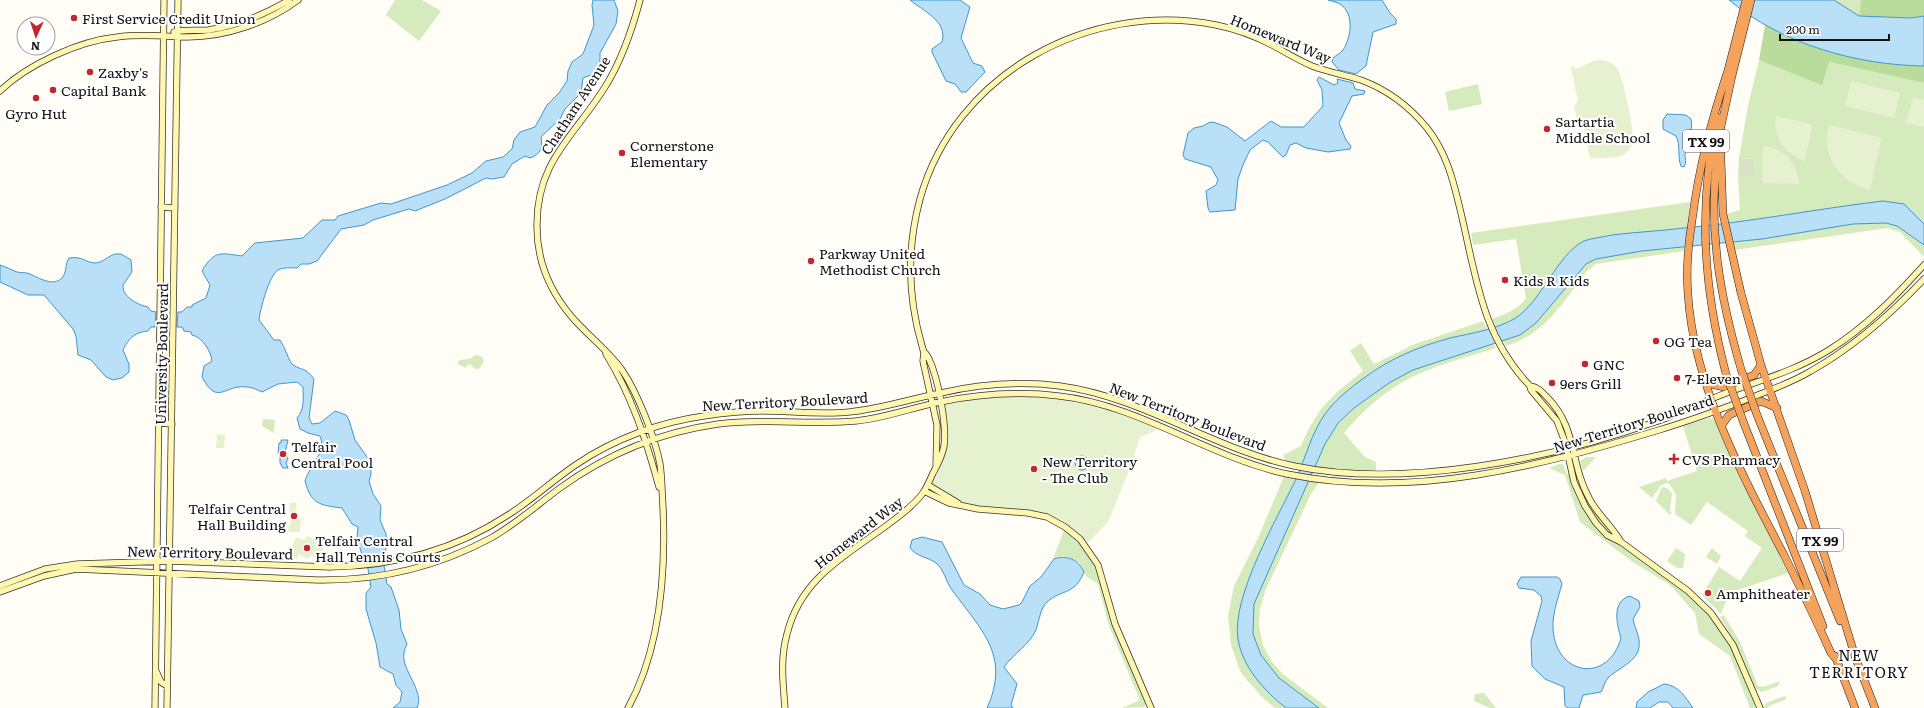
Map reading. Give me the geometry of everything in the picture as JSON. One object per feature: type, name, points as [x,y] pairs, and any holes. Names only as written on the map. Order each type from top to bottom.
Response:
[{"type":"highway","name":"TX 99","points":[[1746,0],[1720,133],[1723,214],[1730,249],[1765,378],[1777,408],[1805,491],[1854,653],[1876,708]]},
{"type":"highway","name":"TX 99","points":[[1751,0],[1703,150],[1688,251],[1687,281],[1690,321],[1706,383],[1716,411],[1746,482],[1831,653],[1836,659],[1855,708]]},
{"type":"highway","points":[[1728,70],[1714,131],[1708,166],[1704,215],[1705,251],[1710,303],[1726,374],[1836,659]]},
{"type":"highway","points":[[1720,133],[1716,168],[1714,215],[1716,250],[1722,297],[1741,369],[1757,416],[1854,653]]},
{"type":"highway","points":[[1706,383],[1724,387],[1754,375],[1761,365]]},
{"type":"highway","points":[[1722,425],[1729,415],[1760,401],[1777,408]]},
{"type":"main road","name":"University Boulevard","points":[[155,708],[164,0]]},
{"type":"main road","name":"University Boulevard","points":[[166,708],[170,561],[178,0]]},
{"type":"main road","points":[[0,91],[32,68],[76,46],[118,37],[177,34],[233,25],[260,15],[289,0]]},
{"type":"main road","points":[[177,34],[208,35],[236,30],[265,19],[298,0]]},
{"type":"main road","name":"Chatham Avenue","points":[[628,708],[647,665],[658,612],[663,548],[662,496],[659,462],[652,439],[630,383],[613,358],[572,317],[551,286],[540,256],[538,242],[538,211],[544,180],[553,158],[568,136],[592,108],[615,70],[629,37],[640,0]]},
{"type":"main road","name":"Homeward Way","points":[[785,708],[782,678],[784,647],[790,623],[803,597],[814,581],[830,566],[903,513],[924,491],[941,457],[944,442],[944,423],[938,393],[929,360],[924,352],[915,315],[911,272],[915,221],[922,193],[939,152],[954,126],[994,82],[1013,66],[1039,50],[1081,32],[1118,22],[1165,19],[1206,23],[1233,29],[1269,44],[1308,64],[1358,79],[1381,89],[1401,101],[1419,119],[1440,147],[1450,169],[1479,295],[1489,323],[1513,366],[1557,421],[1566,448],[1574,482],[1587,511],[1602,531],[1615,540],[1621,542]]},
{"type":"main road","points":[[161,207],[175,208]]},
{"type":"main road","name":"New Territory Boulevard","points":[[0,586],[60,566],[170,561],[330,567],[385,562],[436,550],[487,527],[508,516],[582,461],[608,447],[670,422],[700,416],[734,412],[845,413],[868,410],[938,393],[994,384],[1039,385],[1081,390],[1122,402],[1250,453],[1296,466],[1320,470],[1370,474],[1406,473],[1468,467],[1566,448],[1653,424],[1765,378],[1807,363],[1859,330],[1904,287],[1924,265]]},
{"type":"main road","name":"New Territory Boulevard","points":[[0,592],[44,576],[71,570],[169,572],[317,580],[367,578],[387,575],[436,561],[489,539],[524,517],[585,471],[652,439],[693,428],[725,423],[758,421],[831,423],[869,419],[933,403],[996,394],[1038,394],[1068,397],[1118,410],[1248,463],[1292,475],[1314,479],[1370,483],[1414,482],[1497,472],[1568,457],[1656,432],[1770,390],[1811,371],[1864,337],[1924,279]]},
{"type":"main road","points":[[1904,287],[1911,293]]},
{"type":"main road","points":[[1859,330],[1864,337]]},
{"type":"main road","name":"Chatham Avenue","points":[[602,347],[627,391],[646,441],[662,496]]},
{"type":"main road","name":"Homeward Way","points":[[924,352],[923,361],[938,432],[936,468]]},
{"type":"main road","points":[[1038,394],[1039,385]]},
{"type":"main road","name":"Homeward Way","points":[[1530,386],[1536,386],[1551,401],[1567,424],[1580,480],[1601,518],[1621,542],[1688,591],[1714,617],[1733,645],[1760,708]]},
{"type":"main road","points":[[1546,406],[1551,401]]},
{"type":"main road","points":[[868,410],[869,419]]},
{"type":"main road","points":[[802,422],[803,412]]},
{"type":"main road","points":[[159,423],[172,424]]},
{"type":"main road","points":[[1653,424],[1656,432]]},
{"type":"main road","points":[[1622,433],[1625,441]]},
{"type":"main road","points":[[606,460],[604,454],[608,447]]},
{"type":"main road","points":[[928,484],[960,505]]},
{"type":"main road","points":[[924,491],[941,500],[978,509],[1028,513],[1046,518],[1065,527],[1080,539],[1098,564],[1115,624],[1151,708]]},
{"type":"main road","points":[[155,669],[161,682],[167,686]]},
{"type":"green space","points":[[395,0],[422,0],[441,11],[419,41],[386,15]]},
{"type":"green space","points":[[1834,0],[1861,0],[1859,16]]},
{"type":"green space","points":[[1861,0],[1924,0],[1924,16],[1911,18],[1859,16]]},
{"type":"green space","points":[[1765,25],[1812,46],[1897,65],[1924,66],[1924,83],[1829,62],[1822,85],[1759,60]]},
{"type":"green space","points":[[1598,60],[1611,63],[1617,68],[1628,103],[1633,140],[1626,153],[1622,155],[1613,158],[1590,159],[1584,129],[1578,125],[1574,106],[1578,101],[1571,67],[1574,66],[1575,69]]},
{"type":"green space","points":[[1759,60],[1828,62],[1924,83],[1924,257],[1900,232],[1888,228],[1734,250],[1726,214],[1740,210],[1738,176],[1753,176],[1755,159],[1739,158],[1748,106]]},
{"type":"green space","points":[[1851,81],[1900,93],[1894,118],[1845,106]]},
{"type":"green space","points":[[1478,84],[1482,104],[1449,111],[1445,92]]},
{"type":"green space","points":[[1913,97],[1924,100],[1924,127],[1906,123]]},
{"type":"green space","points":[[1776,116],[1811,124],[1812,127],[1805,161],[1792,155],[1782,144],[1776,131]]},
{"type":"green space","points":[[1829,125],[1879,137],[1881,139],[1870,190],[1849,181],[1835,166],[1830,158],[1828,148],[1827,137]]},
{"type":"green space","points":[[1763,146],[1771,147],[1783,153],[1793,163],[1798,176],[1799,184],[1765,183],[1762,181]]},
{"type":"green space","points":[[1739,158],[1755,159],[1754,176],[1738,176]]},
{"type":"green space","points":[[1690,202],[1684,251],[1596,264],[1587,271],[1561,305],[1543,325],[1520,340],[1506,346],[1492,319],[1515,309],[1526,298],[1516,239],[1473,245],[1471,233]]},
{"type":"green space","points":[[1483,321],[1496,348],[1436,367],[1401,383],[1385,393],[1371,405],[1344,433],[1365,457],[1376,462],[1376,472],[1346,471],[1286,462],[1283,455],[1301,446],[1309,428],[1321,409],[1337,392],[1363,371],[1350,351],[1361,343],[1374,364],[1415,344]]},
{"type":"green space","points":[[476,355],[482,357],[484,361],[479,369],[476,369],[469,364],[465,368],[457,363],[460,360],[469,359]]},
{"type":"green space","name":"New Territory - The Club","points":[[1005,396],[1045,398],[1082,404],[1137,420],[1156,428],[1155,431],[1140,437],[1129,471],[1108,522],[1088,543],[1074,530],[1052,517],[969,505],[955,499],[934,486],[933,483],[940,467],[946,443],[947,424],[944,405],[965,400]]},
{"type":"green space","points":[[1709,418],[1716,419],[1788,573],[1729,593],[1721,614],[1702,595],[1719,567],[1740,581],[1762,548],[1745,536],[1748,531],[1707,502],[1691,525],[1675,514],[1676,494],[1667,481],[1697,471],[1683,426]]},
{"type":"green space","points":[[263,419],[275,420],[274,433],[262,426]]},
{"type":"green space","points":[[217,434],[225,435],[224,448],[216,448]]},
{"type":"green space","points":[[1586,457],[1596,457],[1583,471],[1580,461]]},
{"type":"green space","points":[[1572,461],[1585,493],[1598,516],[1612,535],[1597,520],[1585,502],[1577,482]]},
{"type":"green space","points":[[1563,464],[1567,475],[1569,474],[1580,502],[1594,521],[1624,548],[1690,595],[1713,620],[1735,656],[1756,708],[1750,708],[1730,656],[1699,634],[1695,613],[1670,585],[1631,561],[1580,522],[1565,475],[1549,468]]},
{"type":"green space","points":[[1284,476],[1319,482],[1311,494],[1266,589],[1260,609],[1259,626],[1263,645],[1272,662],[1283,674],[1328,708],[1275,708],[1263,698],[1240,671],[1231,645],[1228,616],[1234,586],[1258,538]]},
{"type":"green space","points":[[1666,478],[1668,483],[1661,485],[1652,498],[1639,487]]},
{"type":"green space","points":[[1662,487],[1667,488],[1672,493],[1670,511],[1672,514],[1669,514],[1656,501]]},
{"type":"green space","name":"Telfair Central Hall Building","points":[[289,503],[296,503],[297,518],[301,519],[300,532],[288,532],[289,525],[291,525]]},
{"type":"green space","points":[[1064,530],[1079,541],[1092,559],[1146,704],[1144,707],[1122,708],[1138,701],[1139,698],[1109,626],[1098,584],[1086,576],[1079,562],[1063,556],[1053,559]]},
{"type":"green space","name":"Telfair Central Hall Tennis Courts","points":[[307,536],[316,540],[318,536],[327,540],[319,559],[310,555],[308,559],[299,555],[297,559],[288,555],[296,537],[304,540]]},
{"type":"green space","points":[[1676,548],[1685,554],[1683,568],[1677,568],[1667,561]]},
{"type":"green space","points":[[1712,548],[1721,556],[1717,564],[1706,557]]},
{"type":"green space","points":[[1724,615],[1740,642],[1758,686],[1763,687],[1780,681],[1778,686],[1762,692],[1756,689],[1739,649],[1720,617]]},
{"type":"green space","points":[[1484,693],[1496,708],[1490,708],[1474,701],[1475,694]]},
{"type":"green space","points":[[1785,696],[1787,699],[1769,706],[1768,708],[1763,708],[1766,703]]},
{"type":"water","points":[[593,0],[614,0],[618,11],[616,24],[600,53],[600,66],[594,74],[583,78],[581,93],[565,109],[560,119],[541,137],[542,144],[537,155],[530,158],[525,156],[512,164],[504,177],[492,179],[486,178],[445,199],[415,211],[409,209],[373,220],[364,225],[341,229],[317,261],[309,264],[301,264],[297,268],[285,268],[278,270],[268,285],[263,301],[259,320],[274,340],[280,340],[293,365],[306,371],[314,379],[309,418],[312,424],[320,423],[335,411],[346,415],[355,440],[370,461],[371,474],[369,481],[373,494],[381,506],[380,520],[386,534],[386,551],[382,554],[387,584],[391,587],[399,610],[401,629],[407,644],[404,652],[404,660],[416,688],[419,701],[417,708],[393,708],[400,702],[402,692],[396,685],[393,674],[380,667],[376,643],[366,609],[366,593],[371,587],[366,557],[362,555],[357,538],[358,527],[352,524],[342,508],[327,506],[317,502],[313,499],[307,489],[305,481],[320,453],[322,442],[320,436],[300,429],[297,418],[300,415],[302,407],[303,387],[297,382],[278,384],[262,392],[247,387],[233,388],[217,393],[213,391],[202,377],[204,366],[212,361],[210,353],[199,338],[192,335],[191,332],[184,331],[182,327],[177,327],[178,312],[182,312],[187,307],[192,307],[192,305],[206,298],[210,285],[202,271],[210,259],[214,256],[219,254],[229,254],[242,256],[255,243],[303,238],[322,220],[335,220],[338,216],[381,203],[391,204],[447,185],[472,173],[486,161],[503,157],[512,149],[514,140],[520,132],[535,127],[547,105],[559,93],[567,81],[568,71],[572,62],[583,54],[594,25]]},
{"type":"water","points":[[910,0],[960,0],[970,7],[961,38],[973,63],[982,66],[985,72],[966,92],[961,92],[955,84],[946,81],[932,52],[932,49],[942,42],[943,35],[938,22]]},
{"type":"water","points":[[1328,0],[1382,0],[1390,13],[1396,19],[1396,24],[1373,32],[1366,66],[1356,74],[1339,70],[1332,62],[1333,58],[1342,51],[1346,45],[1350,33],[1350,20],[1345,8],[1336,2]]},
{"type":"water","points":[[1729,0],[1834,0],[1859,16],[1911,18],[1924,16],[1924,66],[1898,65],[1872,61],[1821,49],[1772,29]]},
{"type":"water","points":[[1319,77],[1334,85],[1338,83],[1337,79],[1353,83],[1355,89],[1365,91],[1364,94],[1352,96],[1339,123],[1346,140],[1351,146],[1350,149],[1328,152],[1306,148],[1296,143],[1290,145],[1286,155],[1283,157],[1268,142],[1263,140],[1250,150],[1243,165],[1238,179],[1235,210],[1210,212],[1208,208],[1206,191],[1216,185],[1218,180],[1211,167],[1185,159],[1183,155],[1188,133],[1194,128],[1213,122],[1227,127],[1245,141],[1271,121],[1281,127],[1304,127],[1323,106],[1322,90],[1317,80]]},
{"type":"water","points":[[1667,114],[1686,115],[1691,119],[1692,123],[1685,154],[1686,162],[1684,167],[1681,166],[1680,163],[1676,136],[1663,129],[1663,120]]},
{"type":"water","points":[[1883,201],[1904,204],[1924,224],[1924,245],[1897,226],[1886,223],[1853,224],[1762,239],[1642,251],[1596,259],[1586,264],[1536,323],[1520,335],[1413,370],[1389,383],[1354,408],[1338,423],[1325,444],[1254,604],[1253,634],[1261,655],[1279,678],[1319,708],[1286,708],[1262,686],[1255,677],[1244,659],[1238,639],[1238,622],[1242,602],[1258,558],[1296,479],[1312,438],[1325,414],[1343,394],[1374,371],[1394,359],[1416,349],[1450,338],[1491,329],[1514,319],[1533,301],[1557,267],[1574,247],[1584,241],[1612,235],[1734,222]]},
{"type":"water","points":[[115,254],[121,254],[131,260],[132,272],[123,285],[125,293],[131,300],[148,307],[151,311],[156,312],[155,327],[151,327],[148,331],[133,336],[123,350],[129,364],[129,372],[122,378],[113,380],[106,377],[91,360],[78,355],[76,336],[73,329],[44,295],[28,295],[0,282],[0,265],[17,272],[28,273],[46,281],[54,282],[58,281],[64,276],[69,258],[80,258],[95,263]]},
{"type":"water","name":"Telfair Central Pool","points":[[281,440],[288,440],[285,453],[288,459],[286,463],[288,468],[283,468],[280,463],[280,454],[278,453],[279,443],[281,443]]},
{"type":"water","points":[[1082,456],[1087,458],[1089,463],[1087,468],[1082,470],[1077,468],[1075,463],[1077,458]]},
{"type":"water","points":[[922,537],[942,542],[964,585],[980,594],[990,605],[1003,609],[1019,605],[1030,586],[1041,577],[1054,559],[1072,559],[1082,568],[1084,572],[1077,585],[1047,602],[1041,612],[1033,635],[1004,667],[1017,684],[1011,705],[1013,708],[987,708],[994,689],[996,673],[994,658],[989,644],[982,631],[950,587],[939,566],[910,548],[912,540]]},
{"type":"water","points":[[1521,577],[1557,577],[1560,579],[1562,584],[1553,618],[1553,629],[1556,645],[1563,657],[1572,665],[1583,668],[1595,668],[1605,663],[1614,653],[1621,638],[1617,620],[1620,603],[1630,596],[1639,601],[1640,607],[1633,619],[1639,640],[1637,653],[1634,658],[1608,678],[1601,692],[1583,695],[1579,708],[1568,708],[1565,706],[1564,687],[1545,679],[1532,666],[1531,641],[1542,601],[1541,596],[1534,590],[1519,588],[1517,584]]},
{"type":"water","points":[[1664,684],[1670,685],[1678,690],[1685,696],[1693,708],[1673,708],[1668,702],[1659,702],[1650,708],[1636,708],[1637,702],[1648,692]]},
{"type":"place","name":"First Service Credit Union","points":[[74,18]]},
{"type":"place","name":"Zaxby's","points":[[90,72]]},
{"type":"place","name":"Capital Bank","points":[[53,90]]},
{"type":"place","name":"Gyro Hut","points":[[36,98]]},
{"type":"place","name":"Sartartia Middle School","points":[[1547,129]]},
{"type":"place","name":"Cornerstone Elementary","points":[[622,153]]},
{"type":"place","name":"Parkway United Methodist Church","points":[[811,261]]},
{"type":"place","name":"Kids R Kids","points":[[1505,280]]},
{"type":"place","name":"OG Tea","points":[[1656,341]]},
{"type":"place","name":"GNC","points":[[1585,364]]},
{"type":"place","name":"7-Eleven","points":[[1677,378]]},
{"type":"place","name":"9ers Grill","points":[[1552,383]]},
{"type":"place","name":"Telfair Central Pool","points":[[283,454]]},
{"type":"place","name":"CVS Pharmacy","points":[[1674,459]]},
{"type":"place","name":"New Territory - The Club","points":[[1034,469]]},
{"type":"place","name":"Telfair Central Hall Building","points":[[294,516]]},
{"type":"place","name":"Telfair Central Hall Tennis Courts","points":[[307,548]]},
{"type":"place","name":"Amphitheater","points":[[1708,593]]},
{"type":"district","name":"NEW TERRITORY","points":[[1859,662]]}]
